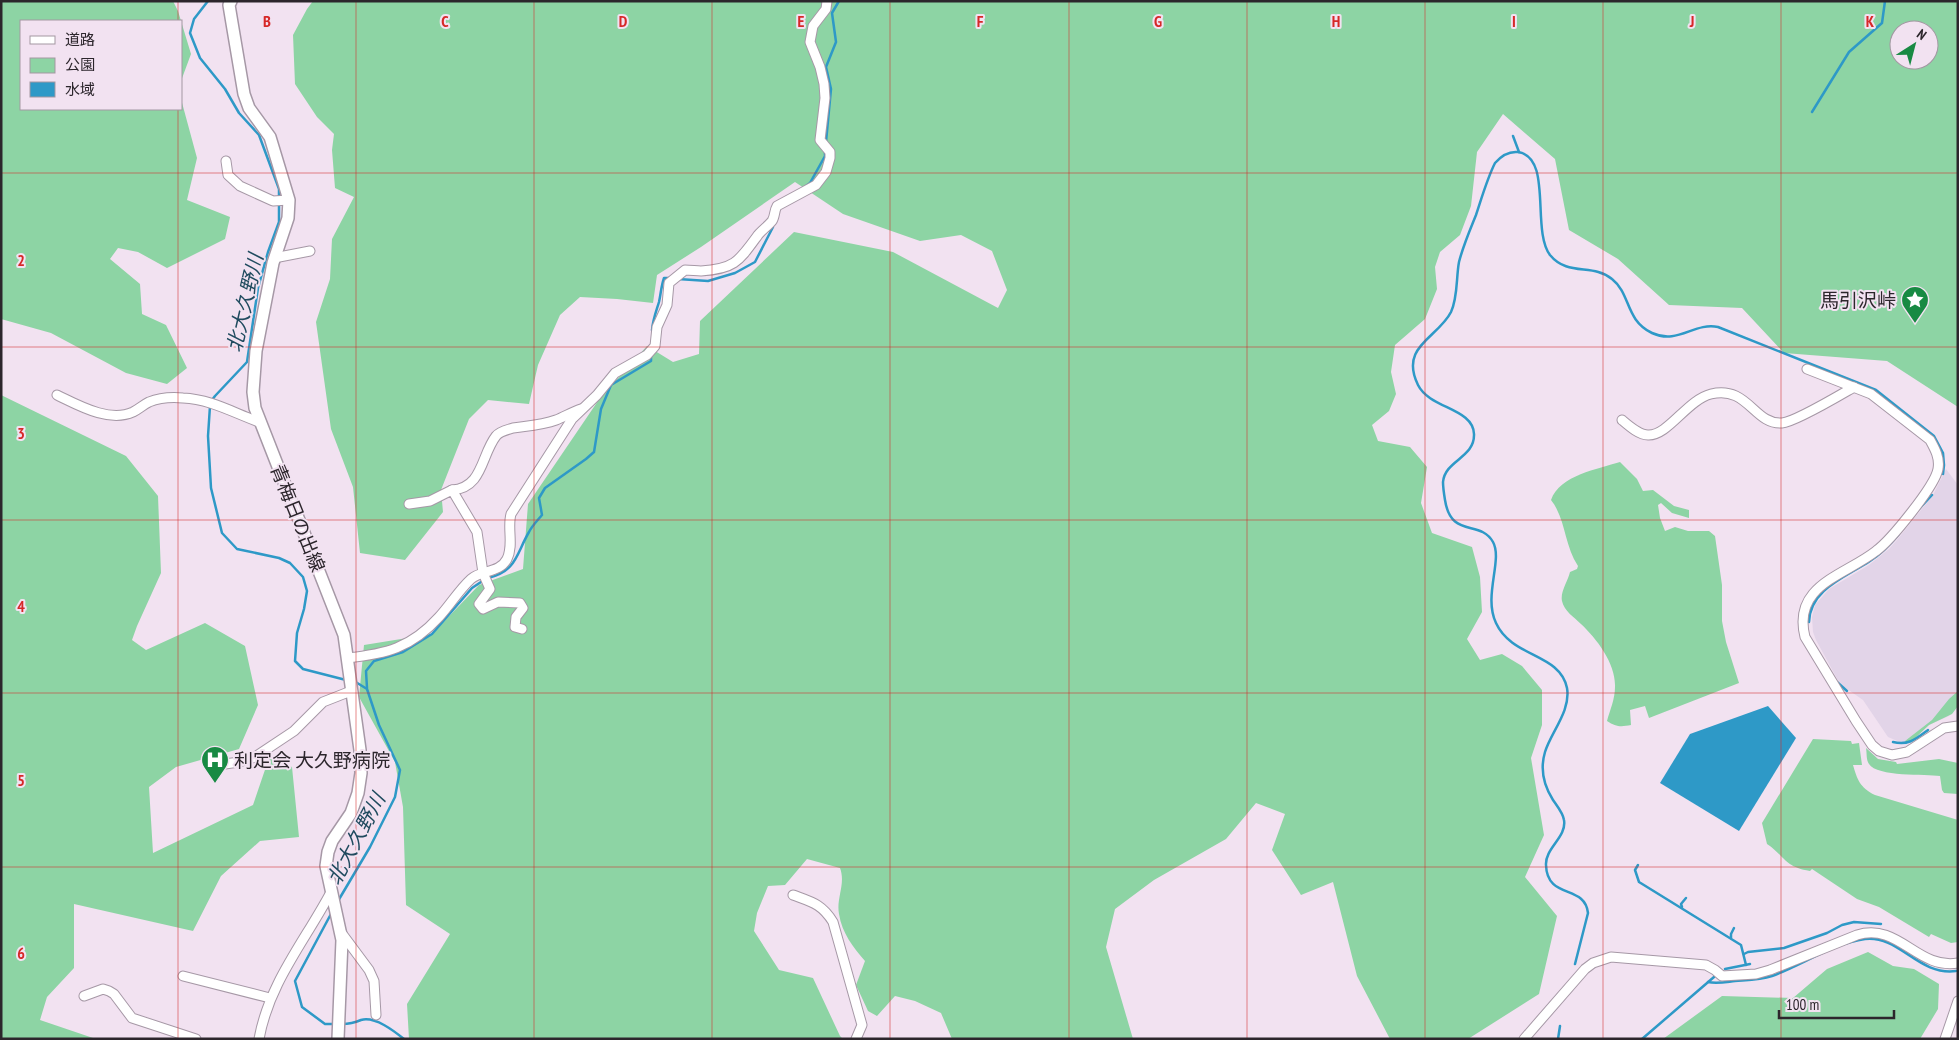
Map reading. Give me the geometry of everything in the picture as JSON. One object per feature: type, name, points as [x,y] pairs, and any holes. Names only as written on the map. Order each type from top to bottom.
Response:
[{"type":"main road","name":"青梅日の出線","points":[[228,3],[244,94],[249,108],[270,137],[287,200],[288,218],[274,258],[253,373],[255,408],[344,635],[361,773],[358,793],[351,813],[332,841],[326,866],[340,930],[342,964],[339,1029]]},
{"type":"street","points":[[347,658],[389,652],[410,641],[437,619],[471,579],[500,567],[507,560],[512,514],[572,419],[615,373],[640,359],[655,346],[657,327],[667,306],[668,288],[673,280],[685,270],[699,271],[722,268],[737,262],[773,219],[774,211],[778,206],[816,185],[826,172],[830,152],[820,140],[825,98],[824,84],[820,67],[810,42],[812,26],[826,9],[827,1]]},
{"type":"street","points":[[226,161],[228,175],[234,182],[257,195],[273,201],[287,200]]},
{"type":"street","points":[[274,258],[310,251]]},
{"type":"street","points":[[1807,369],[1871,394],[1884,403],[1921,432],[1935,448],[1939,466],[1928,489],[1883,545],[1824,584],[1810,596],[1803,613],[1805,637],[1856,722],[1872,745],[1879,751],[1892,755],[1907,752],[1944,728],[1958,726]]},
{"type":"street","points":[[1622,420],[1640,433],[1648,435],[1657,434],[1666,429],[1694,402],[1702,397],[1720,392],[1736,395],[1769,421],[1784,423],[1854,387]]},
{"type":"street","points":[[57,395],[81,406],[118,416],[132,412],[149,402],[159,399],[182,398],[206,401],[259,422]]},
{"type":"street","points":[[408,504],[430,501],[452,490],[460,490],[467,487],[479,473],[496,436],[504,430],[556,420],[583,408]]},
{"type":"street","points":[[452,490],[477,532],[483,573],[490,589],[478,604],[483,609],[498,602],[520,603],[523,608],[516,617],[516,628],[522,629]]},
{"type":"street","points":[[218,765],[240,762],[255,757],[294,731],[323,702],[350,683]]},
{"type":"street","points":[[793,895],[825,909],[833,922],[862,1025],[856,1039]]},
{"type":"street","points":[[259,1039],[270,998],[290,958],[332,897]]},
{"type":"street","points":[[340,930],[369,970],[374,981],[376,1015]]},
{"type":"street","points":[[1524,1039],[1585,969],[1593,963],[1611,957],[1706,965],[1722,976],[1756,974],[1857,935],[1866,932],[1877,932],[1896,939],[1929,960],[1944,965],[1958,963]]},
{"type":"street","points":[[183,976],[270,998]]},
{"type":"street","points":[[84,996],[103,990],[109,991],[114,994],[132,1018],[196,1039]]},
{"type":"street","points":[[1945,1039],[1958,1001]]},
{"type":"shaded area","points":[[1946,469],[1958,485],[1958,706],[1949,716],[1929,725],[1913,740],[1902,743],[1888,737],[1863,700],[1840,684],[1816,640],[1813,632],[1812,617],[1815,605],[1829,589],[1869,565],[1889,549],[1933,495]]},
{"type":"green space","points":[[1,1],[173,1],[181,20],[20,20],[20,110],[182,110],[182,103],[197,158],[187,200],[230,217],[225,239],[167,268],[138,252],[118,248],[110,259],[140,284],[142,314],[166,325],[187,368],[167,384],[126,373],[51,333],[1,319]]},
{"type":"green space","points":[[313,1],[1958,1],[1958,407],[1887,361],[1784,353],[1742,308],[1669,305],[1618,259],[1569,230],[1555,159],[1503,114],[1477,152],[1471,206],[1460,235],[1440,252],[1435,267],[1437,289],[1425,319],[1395,345],[1391,372],[1396,394],[1389,411],[1372,425],[1378,441],[1410,447],[1427,467],[1421,503],[1432,533],[1472,547],[1480,577],[1482,612],[1467,639],[1480,660],[1502,654],[1522,666],[1542,690],[1542,725],[1531,758],[1544,835],[1525,877],[1557,916],[1539,994],[1468,1039],[1390,1039],[1357,976],[1333,882],[1301,895],[1272,850],[1285,814],[1256,803],[1226,839],[1154,880],[1115,909],[1106,947],[1133,1039],[952,1039],[941,1013],[915,1001],[895,996],[877,1016],[868,1011],[856,985],[865,961],[849,939],[840,921],[838,908],[842,874],[840,868],[807,859],[785,885],[768,886],[757,913],[754,931],[779,970],[813,978],[843,1039],[409,1039],[407,1004],[450,934],[406,905],[403,807],[395,762],[359,697],[364,645],[432,634],[479,585],[523,569],[528,504],[600,398],[647,346],[673,362],[699,354],[700,321],[794,232],[893,252],[998,308],[1007,290],[992,251],[961,235],[920,241],[843,214],[795,182],[657,275],[653,303],[580,297],[560,315],[538,365],[529,404],[488,400],[469,419],[441,490],[443,512],[405,560],[360,553],[353,487],[331,429],[316,322],[330,279],[332,239],[354,197],[335,188],[332,150],[334,134],[317,117],[295,84],[293,35]]},
{"type":"green space","points":[[182,24],[191,54],[182,78]]},
{"type":"green space","points":[[1,395],[126,456],[158,496],[161,573],[132,640],[146,650],[205,623],[245,646],[258,705],[239,749],[176,767],[149,787],[153,853],[253,805],[269,758],[292,767],[299,837],[260,841],[221,876],[193,931],[74,904],[74,968],[47,997],[40,1020],[96,1039],[1,1039]]},
{"type":"green space","points":[[1620,462],[1637,479],[1643,491],[1653,490],[1674,506],[1689,510],[1689,518],[1672,513],[1661,503],[1658,505],[1665,531],[1675,527],[1688,531],[1709,531],[1715,536],[1722,585],[1722,621],[1726,642],[1739,683],[1649,718],[1645,706],[1630,710],[1631,725],[1621,726],[1607,721],[1615,687],[1609,661],[1593,637],[1563,605],[1562,594],[1570,572],[1577,569],[1578,566],[1570,550],[1560,515],[1551,500],[1562,484],[1571,479]]},
{"type":"green space","points":[[1958,691],[1958,706],[1952,714],[1929,725],[1913,740],[1906,743],[1905,741],[1932,720]]},
{"type":"green space","points":[[1813,739],[1851,741],[1852,744],[1859,743],[1862,765],[1853,765],[1858,779],[1866,789],[1875,795],[1958,820],[1958,942],[1951,943],[1931,934],[1929,937],[1879,907],[1857,899],[1812,869],[1810,871],[1795,867],[1767,844],[1762,823]]},
{"type":"green space","points":[[1866,748],[1878,759],[1896,762],[1897,764],[1939,759],[1958,763],[1958,794],[1944,793],[1940,776],[1891,773],[1874,768],[1868,762]]},
{"type":"green space","points":[[1868,952],[1893,966],[1914,969],[1939,984],[1938,1009],[1920,1039],[1663,1039],[1722,996],[1793,998],[1827,969]]},
{"type":"water","points":[[1768,706],[1796,738],[1739,831],[1660,783],[1690,734]]},
{"type":"waterway","name":"北大久野川","points":[[208,1],[194,19],[190,33],[200,58],[225,89],[239,113],[259,135],[279,189],[279,198]]},
{"type":"waterway","points":[[826,142],[831,89],[826,67],[836,42],[832,13],[839,1]]},
{"type":"waterway","points":[[1812,112],[1849,52],[1882,23],[1885,1]]},
{"type":"waterway","points":[[1513,136],[1519,152]]},
{"type":"waterway","points":[[806,186],[810,183],[825,156],[825,150]]},
{"type":"waterway","points":[[1575,964],[1588,913],[1585,904],[1580,898],[1559,888],[1548,876],[1547,859],[1562,832],[1564,820],[1547,789],[1543,771],[1545,752],[1566,705],[1567,688],[1563,677],[1555,668],[1513,643],[1503,634],[1496,623],[1491,601],[1496,558],[1493,542],[1481,531],[1466,527],[1453,520],[1448,512],[1445,500],[1443,482],[1445,475],[1454,463],[1470,449],[1474,434],[1472,425],[1459,413],[1424,393],[1418,385],[1413,372],[1413,361],[1422,344],[1445,321],[1451,312],[1455,300],[1461,256],[1495,163],[1502,156],[1511,152],[1518,152],[1529,157],[1535,167],[1538,180],[1542,229],[1545,244],[1550,255],[1557,262],[1565,266],[1605,274],[1612,279],[1618,285],[1632,314],[1643,328],[1661,336],[1670,336],[1709,326],[1718,327],[1876,390],[1934,436],[1943,453],[1943,474]]},
{"type":"waterway","name":"北大久野川","points":[[212,400],[247,362],[258,288],[279,222],[279,204]]},
{"type":"waterway","points":[[678,279],[708,281],[735,273],[755,262],[773,227],[772,224]]},
{"type":"waterway","points":[[652,330],[664,278],[670,278]]},
{"type":"waterway","points":[[488,578],[505,571],[514,561],[530,530],[542,515],[539,498],[545,488],[594,452],[601,409],[611,385],[651,361],[651,355]]},
{"type":"waterway","name":"北大久野川","points":[[210,406],[208,436],[211,488],[222,533],[237,549],[279,558],[290,563],[303,577],[307,591],[297,633],[295,661],[303,669],[346,680]]},
{"type":"waterway","points":[[1919,509],[1932,495]]},
{"type":"waterway","points":[[1809,622],[1811,611],[1822,592],[1878,555],[1899,534]]},
{"type":"waterway","points":[[367,688],[366,671],[374,661],[403,652],[432,634],[472,588],[484,580]]},
{"type":"waterway","name":"北大久野川","points":[[338,901],[370,847],[395,797],[400,770],[379,725],[367,689],[354,681]]},
{"type":"waterway","points":[[1837,682],[1847,691]]},
{"type":"waterway","points":[[1893,742],[1908,742],[1916,739],[1928,730]]},
{"type":"waterway","points":[[1638,865],[1635,870],[1639,882],[1741,945],[1746,965]]},
{"type":"waterway","points":[[1682,907],[1681,904],[1686,898]]},
{"type":"waterway","name":"北大久野川","points":[[332,912],[295,981],[302,1007],[325,1024],[336,1024]]},
{"type":"waterway","points":[[1744,954],[1784,948],[1854,922],[1881,924]]},
{"type":"waterway","points":[[1731,938],[1734,928]]},
{"type":"waterway","points":[[1708,982],[1721,983],[1767,977],[1842,945],[1865,939],[1877,939],[1889,943],[1931,968],[1943,971],[1956,971]]},
{"type":"waterway","points":[[1725,969],[1750,964]]},
{"type":"waterway","points":[[1642,1039],[1714,977]]},
{"type":"waterway","name":"北大久野川","points":[[342,1024],[366,1019],[372,1020],[384,1025],[404,1039]]},
{"type":"waterway","points":[[1558,1039],[1560,1026]]},
{"type":"place","name":"馬引沢峠","points":[[1915,324]]},
{"type":"place","name":"利定会 大久野病院","points":[[215,784]]}]
